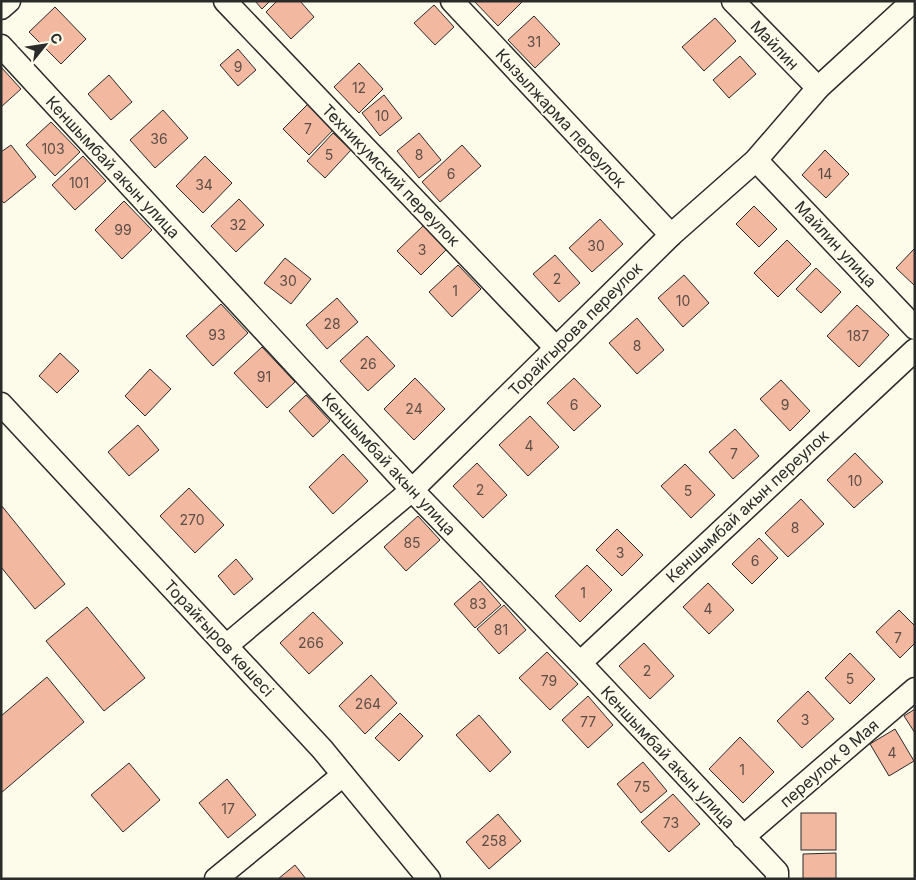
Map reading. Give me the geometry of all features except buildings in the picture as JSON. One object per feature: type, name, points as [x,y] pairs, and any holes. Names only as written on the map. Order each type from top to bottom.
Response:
[{"type":"street","points":[[1,8],[9,1]]},
{"type":"street","name":"Техникумский переулок","points":[[225,1],[556,348]]},
{"type":"street","name":"Кызылжарма переулок","points":[[452,1],[671,235]]},
{"type":"street","name":"Майлин","points":[[733,1],[818,88]]},
{"type":"street","name":"Торайгырова переулок","points":[[226,646],[412,490],[671,235],[756,160],[818,88],[912,1]]},
{"type":"street","name":"Кеншымбай акын улица","points":[[1,46],[412,490],[580,663],[777,872],[777,879]]},
{"type":"street","name":"Майлин улица","points":[[756,160],[915,328]]},
{"type":"street","name":"Кеншымбай акын переулок","points":[[580,663],[915,350]]},
{"type":"street","name":"Торайғыров көшесі","points":[[1,404],[343,775],[429,879]]},
{"type":"street","name":"переулок 9 Мая","points":[[743,837],[915,689]]},
{"type":"street","points":[[216,879],[343,775]]}]
